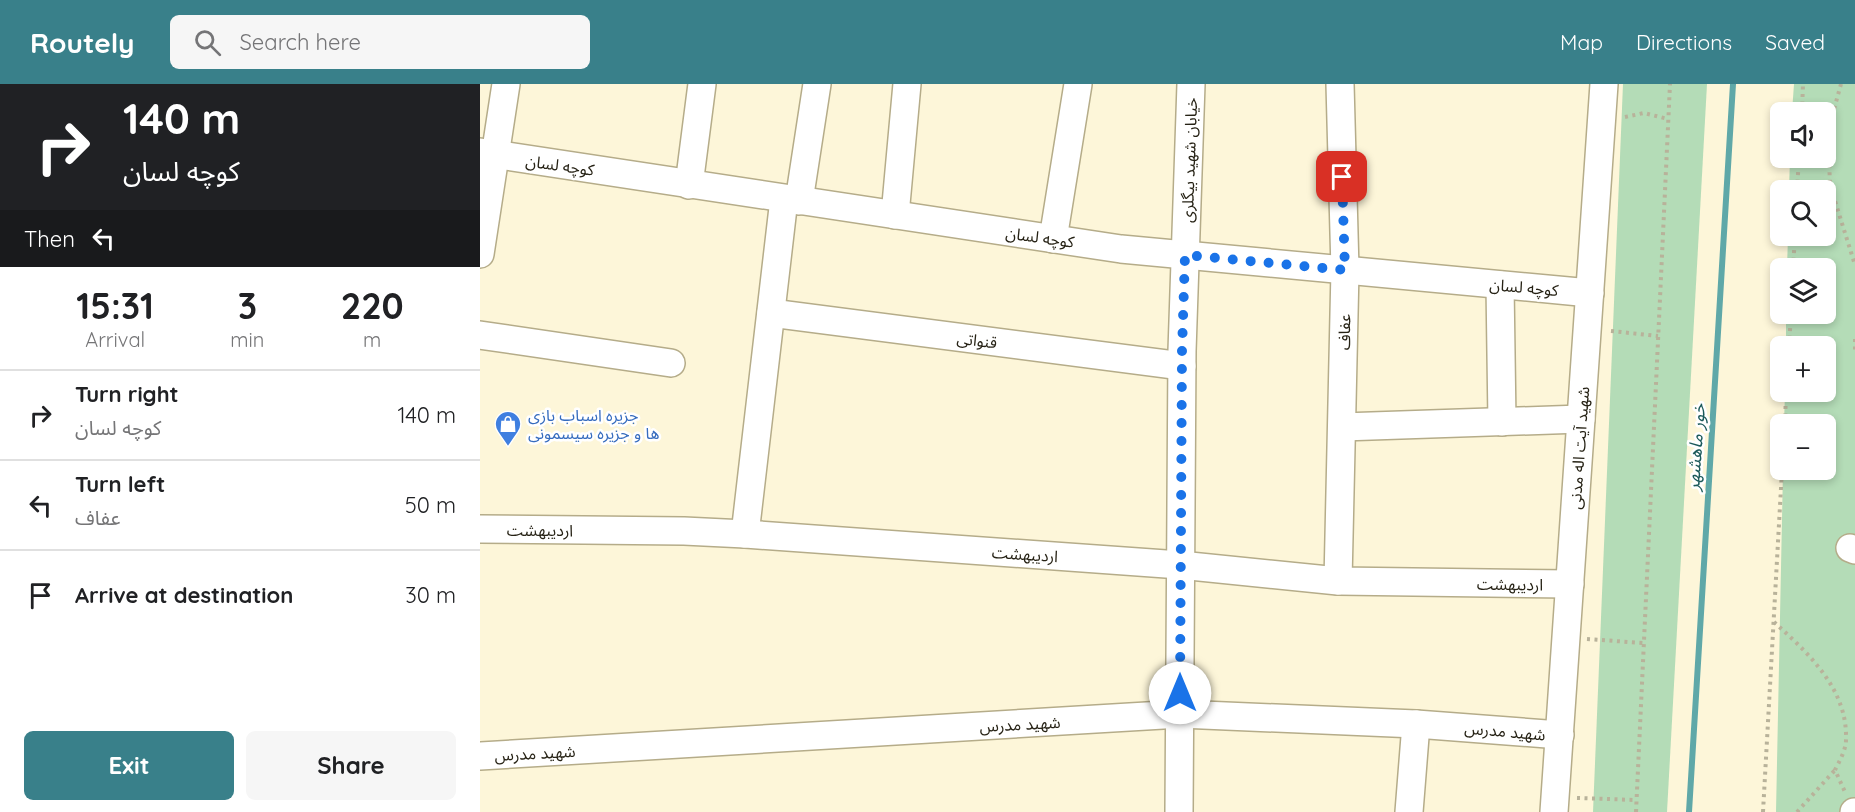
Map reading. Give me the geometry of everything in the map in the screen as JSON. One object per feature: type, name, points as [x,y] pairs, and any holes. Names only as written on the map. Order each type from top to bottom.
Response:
[{"type":"street","points":[[480,254],[487,154],[506,84]]},
{"type":"street","points":[[689,184],[702,84]]},
{"type":"street","points":[[745,534],[771,313],[791,200],[817,84]]},
{"type":"street","points":[[895,216],[907,84]]},
{"type":"street","points":[[1053,239],[1078,84]]},
{"type":"street","name":"خیابان شهید بیگلری","points":[[1179,812],[1182,366],[1191,84]]},
{"type":"street","name":"عفاف","points":[[1338,581],[1345,270],[1340,84]]},
{"type":"street","name":"شهید آیت اله مدنی","points":[[1555,804],[1604,84]]},
{"type":"street","name":"کوچه لسان","points":[[487,154],[1053,239],[1185,255],[1590,293]]},
{"type":"street","points":[[1500,285],[1503,422]]},
{"type":"street","name":"قنواتی","points":[[771,313],[1182,366]]},
{"type":"street","points":[[480,335],[671,363]]},
{"type":"street","points":[[1342,427],[1581,419]]},
{"type":"street","name":"اردیبهشت","points":[[480,529],[684,531],[745,534],[1180,565],[1338,581],[1570,584]]},
{"type":"street","name":"شهید مدرس","points":[[480,756],[1179,714],[1416,724],[1560,735]]},
{"type":"street","points":[[1409,812],[1416,724]]},
{"type":"path","points":[[1636,812],[1670,84]]},
{"type":"path","points":[[1802,102],[1803,84]]},
{"type":"path","points":[[1841,84],[1828,131],[1830,185],[1855,265]]},
{"type":"path","points":[[1602,127],[1626,117],[1644,113],[1668,119]]},
{"type":"path","points":[[1587,329],[1658,336]]},
{"type":"path","points":[[1855,339],[1855,352]]},
{"type":"path","points":[[1763,812],[1781,480]]},
{"type":"path","points":[[1774,622],[1814,658],[1840,700],[1846,741],[1835,771],[1797,812]]},
{"type":"path","points":[[1566,638],[1643,643]]},
{"type":"path","points":[[1835,771],[1855,812]]},
{"type":"path","points":[[1555,804],[1636,800]]},
{"type":"green space","points":[[1623,84],[1707,84],[1667,812],[1593,812]]},
{"type":"green space","points":[[1794,84],[1855,84],[1855,812],[1776,812],[1783,480],[1836,480],[1836,414],[1784,414],[1785,402],[1836,402],[1836,336],[1786,336],[1786,324],[1836,324],[1836,258],[1787,258],[1788,246],[1836,246],[1836,180],[1789,180],[1790,168],[1836,168],[1836,102],[1793,102]]},
{"type":"waterway","name":"خور ماهشهر","points":[[1689,812],[1733,84]]},
{"type":"place","name":"جزیره اسباب بازی ها و جزیره سیسمونی","points":[[508,447]]},
{"type":"route","points":[[1180,693],[1182,351],[1185,255],[1345,270],[1342,177]]}]
